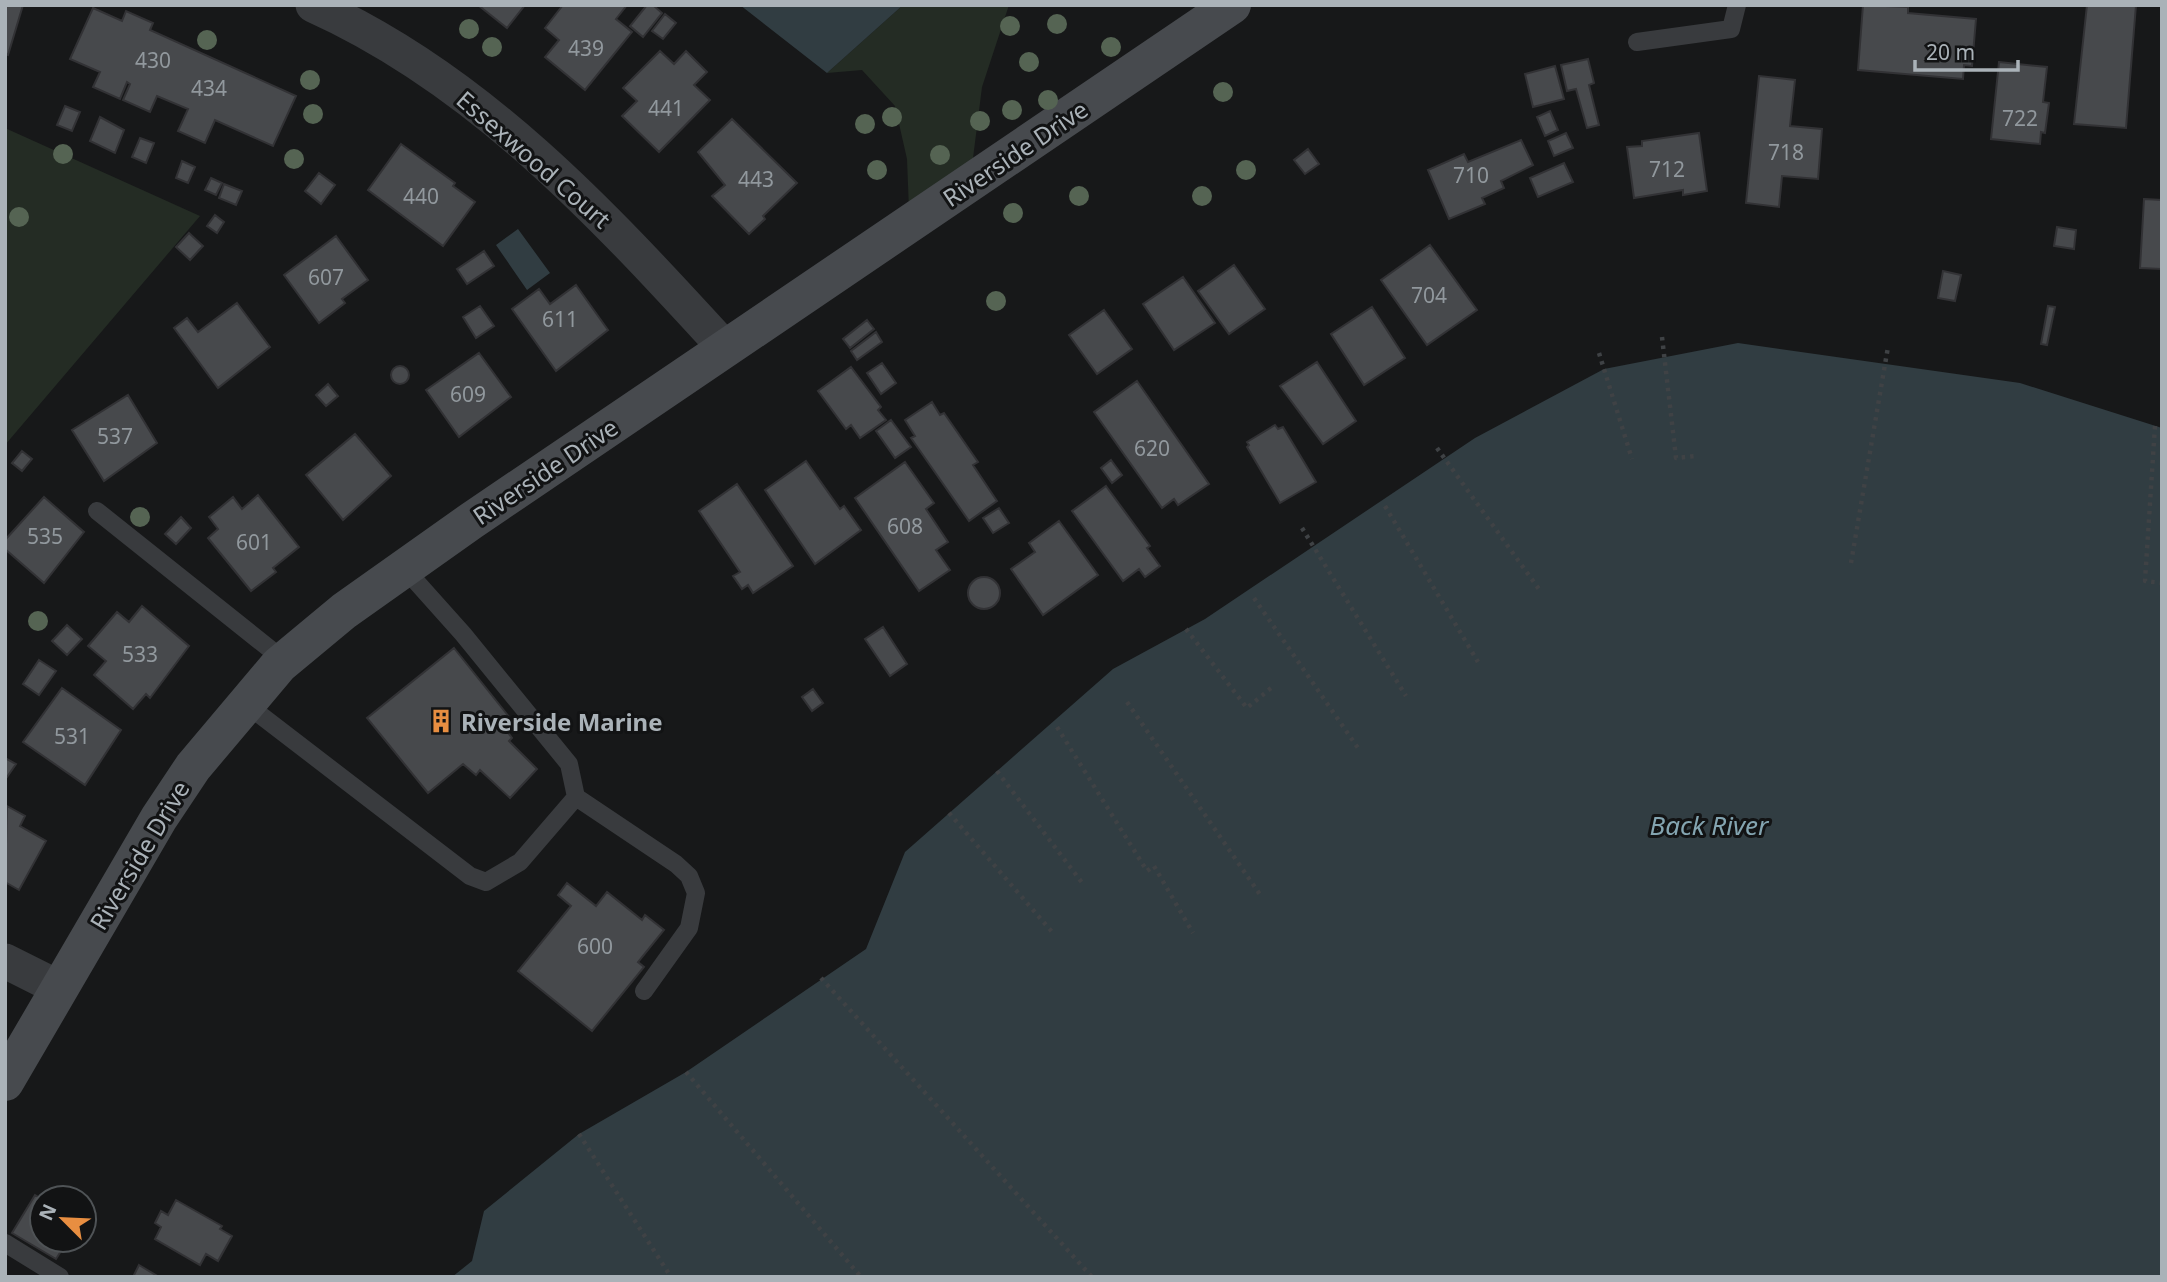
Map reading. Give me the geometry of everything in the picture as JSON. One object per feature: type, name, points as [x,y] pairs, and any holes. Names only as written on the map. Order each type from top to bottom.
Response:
[{"type":"street","name":"Essexwood Court","points":[[313,5],[377,38],[418,64],[467,97],[535,152],[622,236],[726,349]]},
{"type":"street","name":"Riverside Drive","points":[[5,1082],[159,818],[193,766],[285,661],[344,611],[404,568],[1233,5]]},
{"type":"street","points":[[5,961],[59,988]]},
{"type":"lane","points":[[1637,41],[1731,29],[1737,5]]},
{"type":"lane","points":[[97,511],[285,661]]},
{"type":"lane","points":[[404,568],[464,634],[569,764],[576,797],[676,864],[689,876],[696,893],[689,928],[644,991]]},
{"type":"lane","points":[[246,704],[470,876],[486,882],[520,862],[576,797]]},
{"type":"lane","points":[[5,1243],[60,1277]]},
{"type":"path","points":[[1662,337],[1676,458],[1696,456]]},
{"type":"path","points":[[1851,563],[1888,347]]},
{"type":"path","points":[[1599,353],[1632,459]]},
{"type":"path","points":[[2155,426],[2145,581],[2162,583]]},
{"type":"path","points":[[1437,448],[1541,592]]},
{"type":"path","points":[[1385,506],[1478,662]]},
{"type":"path","points":[[1302,527],[1406,696]]},
{"type":"path","points":[[1254,598],[1358,748]]},
{"type":"path","points":[[1186,629],[1247,708],[1271,688]]},
{"type":"path","points":[[1126,702],[1261,896]]},
{"type":"path","points":[[1057,727],[1147,871],[1154,866],[1193,933]]},
{"type":"path","points":[[997,771],[1083,884]]},
{"type":"path","points":[[949,813],[1053,933]]},
{"type":"path","points":[[821,978],[1093,1277]]},
{"type":"path","points":[[686,1072],[861,1277]]},
{"type":"path","points":[[579,1134],[671,1277]]},
{"type":"shaded area","points":[[903,5],[1009,5],[982,87],[972,166],[909,210],[907,159],[895,106],[862,70],[827,73]]},
{"type":"shaded area","points":[[5,128],[200,216],[5,445]]},
{"type":"water","points":[[740,5],[903,5],[827,73]]},
{"type":"water","points":[[518,229],[550,273],[527,290],[496,245]]},
{"type":"water","name":"Back River","points":[[1738,343],[2020,383],[2162,428],[2162,1277],[452,1277],[472,1261],[484,1211],[579,1134],[686,1072],[866,949],[905,852],[1113,669],[1205,619],[1475,438],[1604,369]]},
{"type":"building","points":[[5,5],[23,5],[8,55],[5,54]]},
{"type":"building","points":[[478,5],[525,5],[507,28]]},
{"type":"building","points":[[563,5],[627,5],[616,19],[632,32],[585,90],[545,57],[559,40],[545,28]]},
{"type":"building","points":[[647,5],[653,5],[662,13],[643,37],[630,26]]},
{"type":"building","points":[[1863,5],[1908,7],[1908,13],[1976,19],[1972,66],[1964,65],[1963,79],[1858,70]]},
{"type":"building","points":[[2087,5],[2136,5],[2126,128],[2074,124]]},
{"type":"building","points":[[93,8],[122,21],[126,11],[153,23],[150,30],[296,96],[273,146],[215,120],[205,143],[178,131],[188,109],[157,96],[150,112],[123,100],[130,84],[127,82],[120,99],[93,87],[100,72],[70,59]]},
{"type":"building","points":[[665,14],[676,23],[663,39],[652,31]]},
{"type":"building","points":[[660,51],[674,64],[686,51],[707,72],[694,85],[710,100],[659,152],[622,116],[637,101],[623,88]]},
{"type":"building","points":[[1588,59],[1594,83],[1589,85],[1599,125],[1587,128],[1576,89],[1567,91],[1561,65]]},
{"type":"building","points":[[1999,62],[2047,67],[2043,102],[2049,103],[2045,133],[2041,132],[2040,144],[1991,139]]},
{"type":"building","points":[[1555,66],[1564,99],[1533,107],[1525,74]]},
{"type":"building","points":[[1759,76],[1795,80],[1790,126],[1822,129],[1818,179],[1782,176],[1779,207],[1746,203]]},
{"type":"building","points":[[65,106],[80,112],[72,131],[57,125]]},
{"type":"building","points":[[1550,111],[1558,130],[1545,136],[1537,117]]},
{"type":"building","points":[[100,117],[124,130],[115,153],[90,141]]},
{"type":"building","points":[[732,119],[797,183],[763,216],[765,219],[749,234],[712,196],[725,185],[698,152]]},
{"type":"building","points":[[1566,133],[1573,148],[1554,156],[1548,141]]},
{"type":"building","points":[[1699,133],[1707,191],[1683,195],[1683,190],[1634,198],[1627,147],[1642,146],[1642,141]]},
{"type":"building","points":[[140,138],[154,143],[146,163],[132,157]]},
{"type":"building","points":[[1521,140],[1533,165],[1501,181],[1504,188],[1482,198],[1485,204],[1449,219],[1428,170],[1464,154],[1468,162]]},
{"type":"building","points":[[401,144],[455,183],[453,186],[475,202],[443,246],[368,190]]},
{"type":"building","points":[[1308,149],[1319,164],[1305,174],[1294,160]]},
{"type":"building","points":[[182,161],[195,167],[188,183],[176,178]]},
{"type":"building","points":[[1564,163],[1573,182],[1538,197],[1530,178]]},
{"type":"building","points":[[319,173],[335,185],[321,204],[305,191]]},
{"type":"building","points":[[211,178],[222,183],[216,195],[205,190]]},
{"type":"building","points":[[224,184],[242,191],[236,205],[219,198]]},
{"type":"building","points":[[2144,199],[2162,200],[2162,269],[2140,268]]},
{"type":"building","points":[[215,215],[224,222],[217,233],[207,226]]},
{"type":"building","points":[[2057,227],[2076,230],[2074,249],[2054,246]]},
{"type":"building","points":[[189,233],[203,246],[190,260],[176,247]]},
{"type":"building","points":[[336,236],[368,280],[342,299],[345,303],[319,323],[284,275]]},
{"type":"building","points":[[1430,245],[1477,310],[1427,345],[1381,280]]},
{"type":"building","points":[[484,251],[494,266],[467,284],[457,269]]},
{"type":"building","points":[[1234,265],[1265,309],[1229,334],[1198,291]]},
{"type":"building","points":[[1943,271],[1961,275],[1955,301],[1938,298]]},
{"type":"building","points":[[1183,277],[1215,323],[1174,350],[1143,304]]},
{"type":"building","points":[[576,285],[608,330],[556,371],[512,309],[539,289],[550,304]]},
{"type":"building","points":[[237,303],[270,347],[218,388],[174,328],[187,318],[198,332]]},
{"type":"building","points":[[480,306],[494,326],[476,338],[463,317]]},
{"type":"building","points":[[2048,306],[2055,307],[2047,345],[2041,344]]},
{"type":"building","points":[[1372,307],[1405,358],[1364,385],[1331,334]]},
{"type":"building","points":[[1104,310],[1132,349],[1097,374],[1069,335]]},
{"type":"building","points":[[867,320],[874,329],[850,348],[843,339]]},
{"type":"building","points":[[876,332],[882,342],[857,360],[851,351]]},
{"type":"building","points":[[479,353],[511,397],[459,437],[426,390]]},
{"type":"building","points":[[1317,362],[1356,421],[1323,444],[1280,386]]},
{"type":"building","points":[[882,363],[896,383],[881,394],[867,373]]},
{"type":"building","points":[[400,366],[406,369],[409,375],[406,381],[400,384],[394,381],[391,375],[394,369]]},
{"type":"building","points":[[851,367],[881,407],[878,410],[886,420],[860,438],[851,425],[846,429],[818,391]]},
{"type":"building","points":[[1137,381],[1209,484],[1178,505],[1174,499],[1162,508],[1094,412]]},
{"type":"building","points":[[328,384],[338,396],[326,406],[316,395]]},
{"type":"building","points":[[128,395],[157,443],[104,481],[72,430]]},
{"type":"building","points":[[932,402],[940,415],[944,413],[978,462],[973,465],[997,501],[969,521],[911,438],[915,436],[905,420]]},
{"type":"building","points":[[891,420],[911,447],[895,458],[876,431]]},
{"type":"building","points":[[1275,425],[1278,429],[1283,427],[1316,482],[1280,503],[1247,447],[1247,442]]},
{"type":"building","points":[[355,434],[391,476],[343,520],[306,475]]},
{"type":"building","points":[[22,451],[32,459],[22,471],[12,463]]},
{"type":"building","points":[[1111,460],[1122,475],[1112,483],[1101,468]]},
{"type":"building","points":[[806,461],[840,509],[844,506],[861,530],[815,564],[765,490]]},
{"type":"building","points":[[905,462],[934,503],[926,509],[948,542],[936,550],[950,570],[919,591],[855,498]]},
{"type":"building","points":[[737,484],[793,566],[753,593],[748,585],[742,589],[733,576],[740,572],[699,511]]},
{"type":"building","points":[[1106,486],[1150,546],[1147,548],[1160,566],[1145,577],[1139,569],[1123,581],[1072,511]]},
{"type":"building","points":[[258,495],[299,547],[273,568],[276,572],[251,591],[208,538],[218,529],[209,517],[233,497],[242,509]]},
{"type":"building","points":[[44,497],[84,532],[44,583],[5,549],[5,540]]},
{"type":"building","points":[[999,508],[1009,523],[993,533],[983,518]]},
{"type":"building","points":[[181,517],[191,528],[176,544],[165,534]]},
{"type":"building","points":[[1059,521],[1098,575],[1043,615],[1011,569],[1035,552],[1029,543]]},
{"type":"building","points":[[984,577],[995,582],[1000,593],[995,604],[984,609],[973,604],[968,593],[973,582]]},
{"type":"building","points":[[142,606],[189,646],[150,698],[146,694],[133,709],[94,675],[106,661],[88,646],[117,612],[129,622]]},
{"type":"building","points":[[67,625],[82,639],[67,655],[52,641]]},
{"type":"building","points":[[883,627],[907,664],[890,676],[865,639]]},
{"type":"building","name":"Riverside Marine","points":[[454,648],[514,723],[506,730],[512,738],[509,741],[537,769],[510,798],[480,770],[476,775],[463,764],[428,793],[367,718]]},
{"type":"building","points":[[39,660],[56,671],[39,695],[23,684]]},
{"type":"building","points":[[62,688],[121,730],[85,785],[23,742]]},
{"type":"building","points":[[813,689],[823,703],[812,711],[802,697]]},
{"type":"building","points":[[5,758],[16,764],[7,777],[5,776]]},
{"type":"building","points":[[7,806],[25,816],[20,826],[46,841],[19,890],[5,882]]},
{"type":"building","points":[[567,883],[596,906],[607,892],[642,920],[645,915],[664,930],[638,962],[644,967],[592,1031],[518,971],[571,906],[558,895]]},
{"type":"building","points":[[176,1200],[222,1226],[220,1229],[232,1236],[218,1261],[206,1254],[200,1265],[155,1239],[161,1227],[155,1223],[161,1211],[168,1215]]},
{"type":"building","points":[[28,1207],[28,1242],[12,1233]]},
{"type":"building","points":[[139,1265],[159,1277],[133,1277]]},
{"type":"place","name":"Riverside Marine","points":[[441,721]]}]
